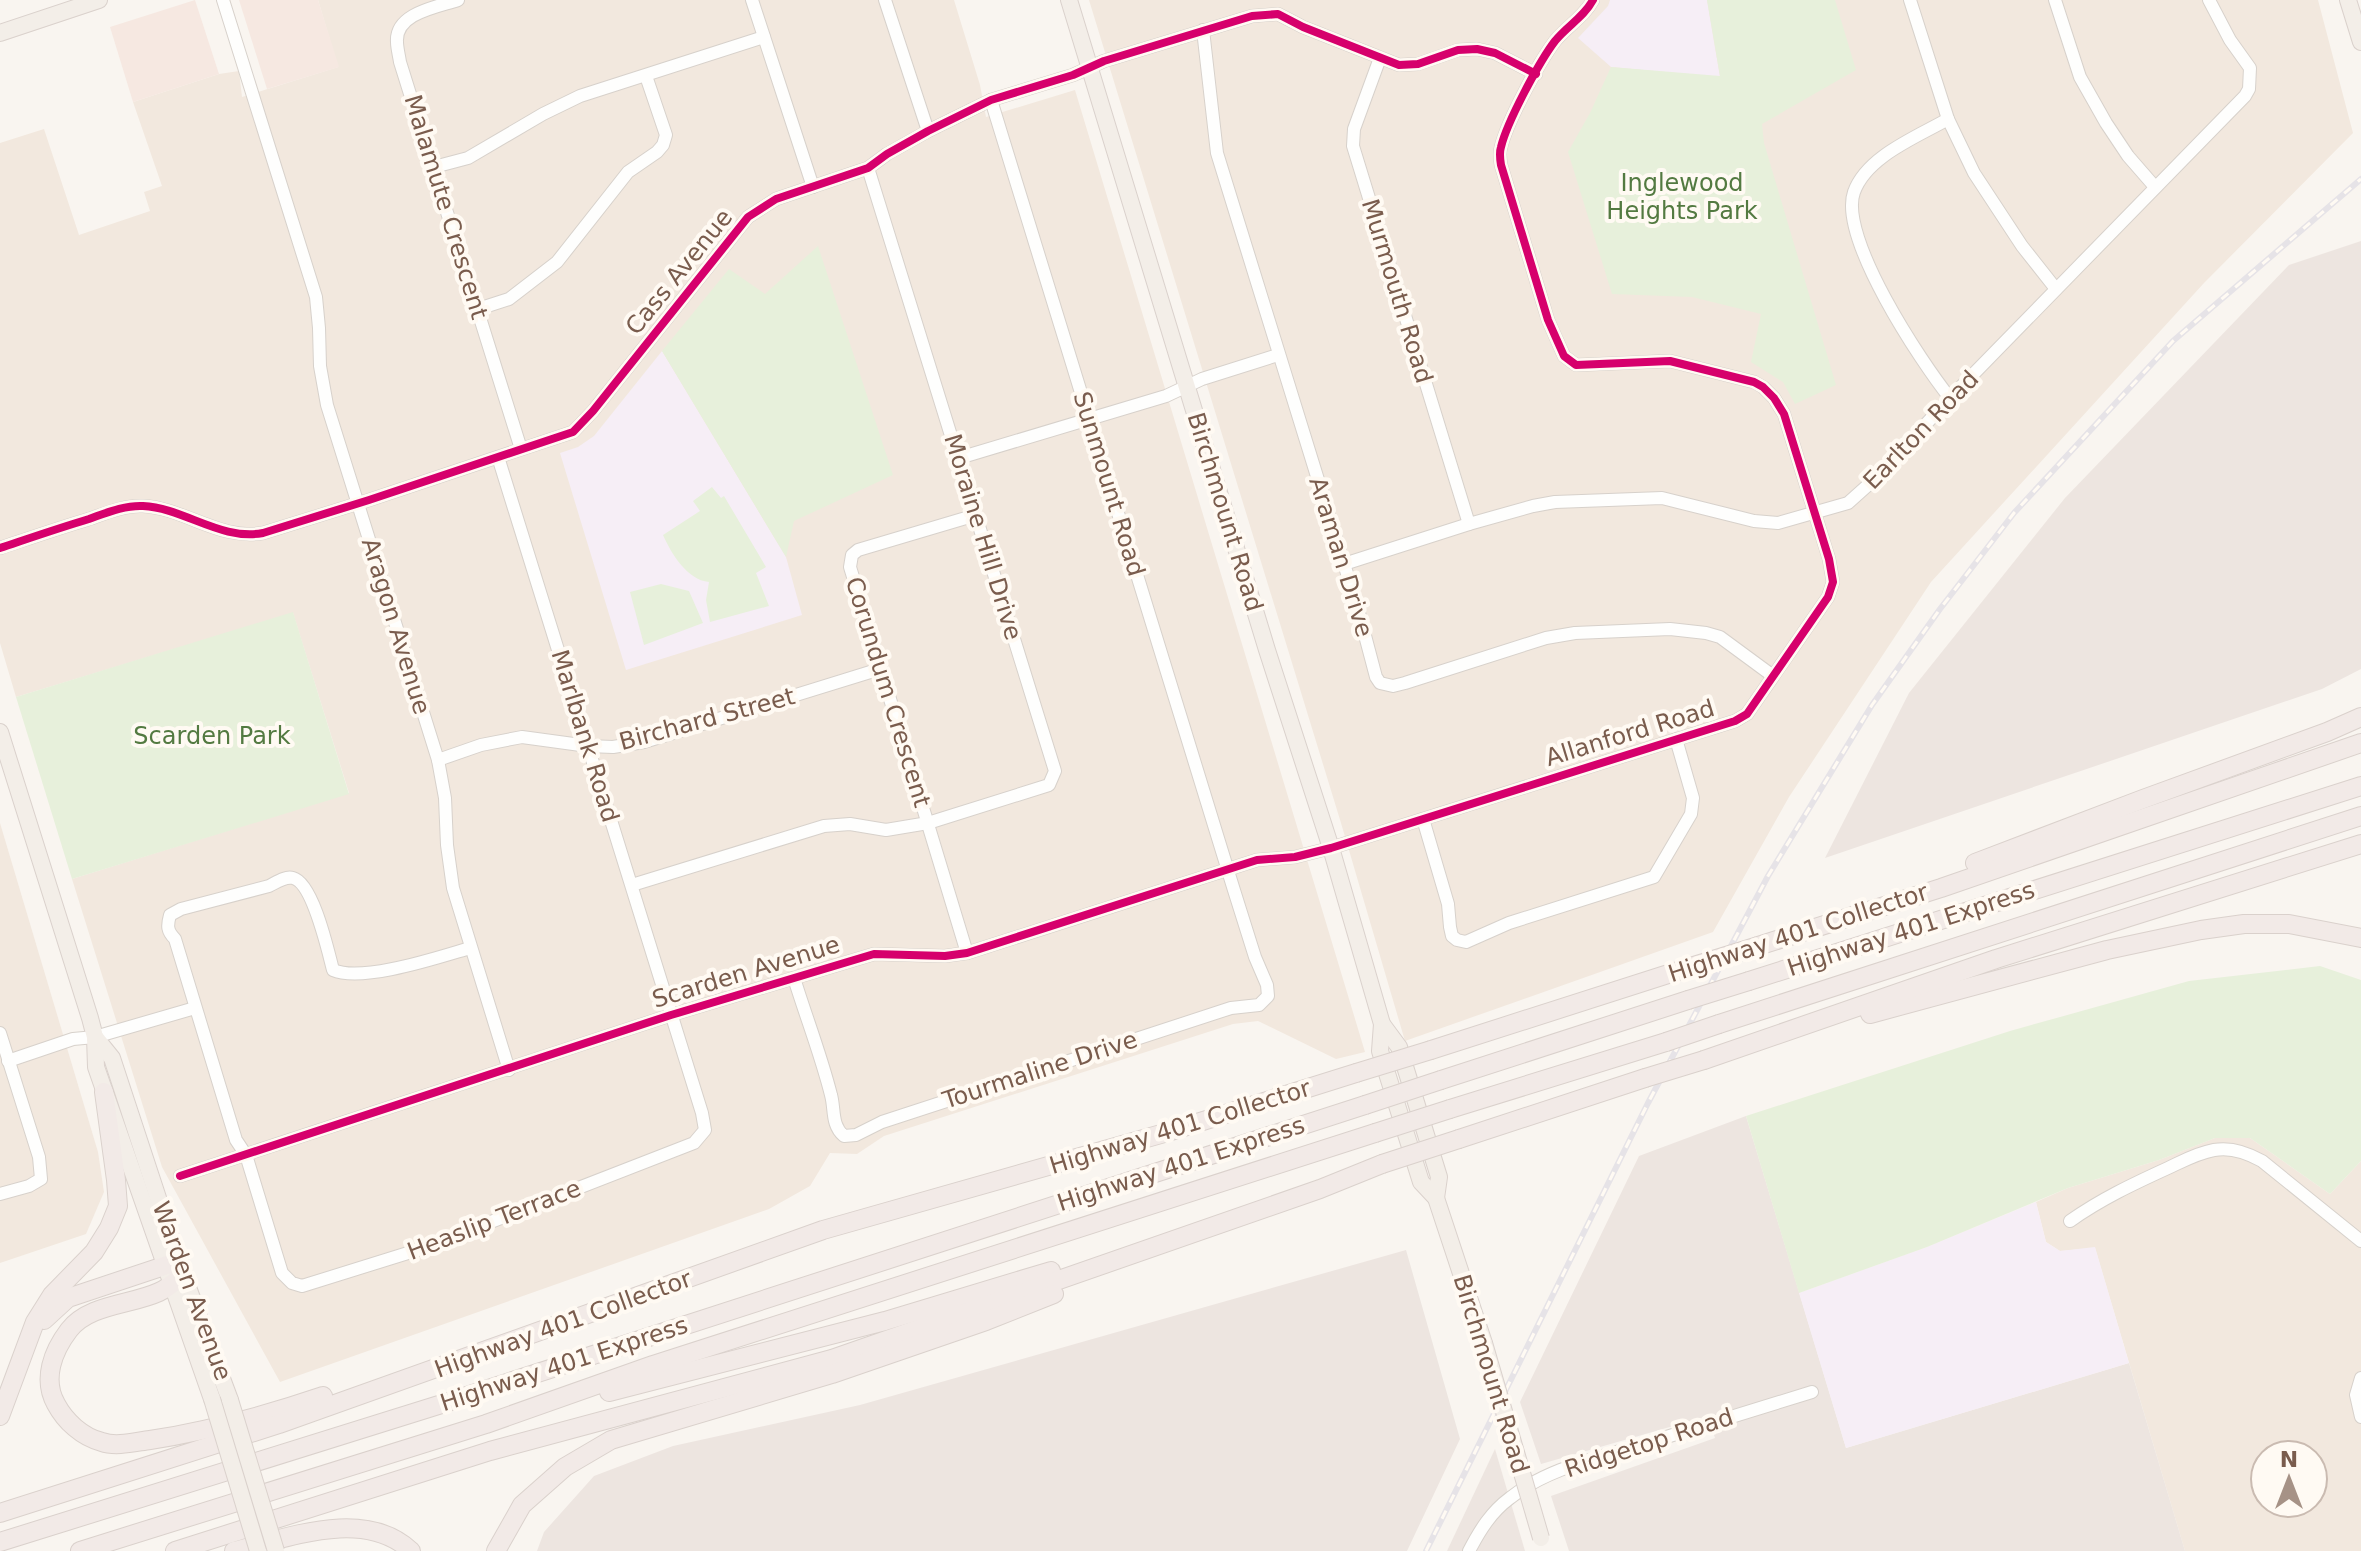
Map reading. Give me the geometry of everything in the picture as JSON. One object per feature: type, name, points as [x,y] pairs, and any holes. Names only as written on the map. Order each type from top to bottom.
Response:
[{"type":"highway","points":[[1871,911],[1903,891],[2361,717]]},
{"type":"highway","name":"Highway 401 Collector","points":[[0,1513],[279,1424],[823,1230],[1154,1136],[1871,911],[2361,743]]},
{"type":"highway","name":"Highway 401 Express","points":[[0,1542],[445,1403],[1688,1000],[2361,786]]},
{"type":"highway","name":"Highway 401 Express","points":[[80,1551],[486,1424],[653,1365],[1666,1042],[2361,816]]},
{"type":"highway","points":[[496,1551],[522,1505],[565,1467],[611,1440],[832,1374],[986,1321],[1382,1164],[1996,959],[2361,844]]},
{"type":"highway","points":[[1710,1057],[2107,950],[2201,930],[2244,924],[2289,924],[2361,938]]},
{"type":"highway","points":[[0,1416],[35,1322],[52,1295],[94,1252],[118,1206],[104,1092]]},
{"type":"highway","points":[[486,1424],[885,1321],[1320,1189]]},
{"type":"highway","points":[[175,1551],[490,1451],[832,1359],[1320,1189]]},
{"type":"highway","points":[[27,1341],[49,1314],[68,1298],[175,1271]]},
{"type":"highway","points":[[175,1271],[156,1294],[93,1313],[71,1328],[57,1350],[48,1376],[54,1402],[76,1429],[102,1443],[129,1443],[222,1426],[393,1373],[499,1347]]},
{"type":"highway","points":[[234,1551],[311,1532],[351,1529],[376,1532],[401,1541],[411,1551]]},
{"type":"main road","points":[[0,33],[99,0]]},
{"type":"main road","name":"Birchmount Road","points":[[1069,0],[1267,650],[1331,848],[1382,1024],[1380,1051],[1421,1182],[1436,1198],[1484,1343],[1543,1544]]},
{"type":"main road","points":[[2348,0],[2361,42]]},
{"type":"main road","name":"Warden Avenue","points":[[0,732],[95,1037],[96,1067],[104,1092],[230,1400],[276,1551]]},
{"type":"main road","name":"Warden Avenue","points":[[95,1037],[112,1058],[258,1551]]},
{"type":"street","name":"Aragon Avenue","points":[[223,0],[316,297],[320,366],[327,405],[438,760],[445,798],[453,888],[509,1070]]},
{"type":"street","name":"Malamute Crescent","points":[[458,0],[409,18],[400,26],[396,39],[400,62],[521,449]]},
{"type":"street","points":[[752,0],[813,187]]},
{"type":"street","points":[[885,0],[928,131]]},
{"type":"street","points":[[1277,0],[1278,14],[1399,65],[1418,64],[1458,50],[1477,49],[1495,53],[1536,74]]},
{"type":"street","name":"Allanford Road","points":[[1331,848],[1741,718],[1753,708],[1831,591],[1832,571],[1815,513],[1784,414],[1774,398],[1754,382],[1670,361],[1576,365],[1564,356],[1541,299],[1504,178],[1501,145],[1513,116],[1556,40],[1593,0]]},
{"type":"street","points":[[1910,0],[1948,119],[1974,173],[2022,246],[2056,289]]},
{"type":"street","points":[[2055,0],[2080,77],[2128,156],[2155,187]]},
{"type":"street","name":"Earlton Road","points":[[1344,564],[1469,524],[1555,502],[1662,498],[1778,523],[1848,503],[2245,96],[2249,89],[2250,68],[2230,40],[2209,0]]},
{"type":"street","name":"Cass Avenue","points":[[0,548],[127,507],[156,508],[250,535],[358,504],[573,432],[748,217],[776,199],[868,168],[928,131],[991,100],[1203,30],[1252,16],[1278,14]]},
{"type":"street","name":"Araman Drive","points":[[1203,30],[1217,153],[1376,677],[1386,686],[1405,683],[1546,638],[1575,633],[1670,629],[1720,637],[1773,676]]},
{"type":"street","points":[[434,167],[468,158],[580,96],[764,37]]},
{"type":"street","name":"Murmouth Road","points":[[1380,58],[1358,118],[1353,146],[1469,524]]},
{"type":"street","points":[[478,309],[509,299],[557,262],[628,172],[663,145],[666,135],[646,76]]},
{"type":"street","name":"Sunmount Road","points":[[991,100],[1228,869]]},
{"type":"street","points":[[1948,119],[1889,153],[1868,170],[1853,194],[1853,215],[1858,243],[1892,312],[1950,398]]},
{"type":"street","name":"Moraine Hill Drive","points":[[632,885],[824,826],[850,824],[886,830],[928,823],[1049,785],[1055,771],[868,168]]},
{"type":"street","points":[[959,458],[1166,396],[1202,379],[1278,355]]},
{"type":"street","name":"Marlbank Road","points":[[498,457],[671,1015]]},
{"type":"street","name":"Corundum Crescent","points":[[967,953],[850,567],[852,555],[858,550],[976,515]]},
{"type":"street","name":"Birchard Street","points":[[438,760],[481,745],[522,737],[588,746],[613,747],[644,742],[880,669]]},
{"type":"street","points":[[1423,819],[1448,904],[1452,936],[1466,942],[1509,923],[1654,877],[1693,807],[1676,739]]},
{"type":"street","name":"Scarden Avenue","points":[[180,1176],[671,1015],[874,954],[945,956],[967,953],[1257,860],[1295,857],[1331,848]]},
{"type":"street","name":"Tourmaline Drive","points":[[794,978],[831,1095],[837,1127],[844,1136],[856,1135],[882,1122],[1231,1008],[1259,1005],[1268,996],[1268,990],[1228,869]]},
{"type":"street","points":[[246,1155],[235,1137],[175,939],[169,933],[167,925],[170,915],[181,909],[291,878],[305,887],[324,933],[333,970],[342,974],[411,965],[470,948]]},
{"type":"street","points":[[8,1061],[73,1039],[95,1037],[195,1008]]},
{"type":"street","name":"Heaslip Terrace","points":[[246,1155],[282,1273],[292,1283],[302,1286],[424,1248],[694,1143],[705,1130],[671,1015]]},
{"type":"street","points":[[0,1033],[39,1157],[41,1179],[29,1186],[0,1194]]},
{"type":"street","points":[[2070,1221],[2097,1202],[2142,1179],[2196,1155],[2226,1149],[2262,1161],[2361,1241]]},
{"type":"street","points":[[2361,1378],[2356,1395],[2361,1417]]},
{"type":"street","name":"Ridgetop Road","points":[[1469,1551],[1495,1511],[1539,1479],[1593,1459],[1812,1392]]},
{"type":"shaded area","points":[[195,0],[219,74],[133,102],[110,27]]},
{"type":"shaded area","points":[[239,0],[318,0],[339,67],[267,89]]},
{"type":"shaded area","points":[[318,0],[954,0],[980,85],[986,117],[1075,90],[1365,1052],[1336,1059],[1258,1021],[1233,1024],[884,1136],[857,1154],[830,1153],[810,1186],[769,1209],[280,1382],[162,1167],[72,879],[349,793],[293,613],[16,697],[0,643],[0,143],[44,129],[79,235],[150,211],[144,192],[162,186],[133,102],[219,74],[239,71],[242,97],[338,67]]},
{"type":"shaded area","points":[[1089,0],[2318,0],[2353,133],[2204,283],[1931,582],[1789,797],[1713,932],[1405,1041]]},
{"type":"shaded area","points":[[1610,0],[1707,0],[1720,77],[1611,67],[1578,38]]},
{"type":"shaded area","points":[[2361,241],[2361,669],[2322,689],[1825,858],[1909,693],[2065,498],[2289,265]]},
{"type":"shaded area","points":[[662,351],[786,557],[802,615],[626,670],[560,453],[578,447],[594,436]]},
{"type":"shaded area","points":[[0,823],[98,1152],[104,1192],[86,1234],[0,1263]]},
{"type":"shaded area","points":[[1746,1116],[1846,1448],[2129,1363],[2185,1551],[1569,1551],[1551,1496],[1715,1438],[1708,1416],[1541,1464],[1520,1402],[1639,1156]]},
{"type":"shaded area","points":[[2215,1138],[2250,1138],[2330,1194],[2361,1161],[2361,1551],[2185,1551],[2095,1248],[2060,1251],[2046,1242],[2036,1202],[2068,1188],[2159,1160]]},
{"type":"shaded area","points":[[2036,1202],[2046,1242],[2060,1251],[2095,1247],[2129,1363],[1846,1448],[1799,1293],[1927,1247]]},
{"type":"shaded area","points":[[1406,1250],[1460,1439],[1407,1551],[537,1551],[544,1532],[594,1476],[673,1446],[860,1405]]},
{"type":"shaded area","points":[[1495,1449],[1525,1551],[1447,1551]]},
{"type":"green space","name":"Inglewood Heights Park","points":[[1707,0],[1835,0],[1856,70],[1762,124],[1764,143],[1836,385],[1795,404],[1783,382],[1751,362],[1761,314],[1692,297],[1612,294],[1568,152],[1611,67],[1720,76]]},
{"type":"green space","points":[[818,246],[893,475],[794,521],[786,557],[662,351],[729,269],[765,294]]},
{"type":"green space","points":[[712,487],[721,498],[724,496],[766,567],[756,573],[769,606],[710,622],[706,600],[709,582],[687,571],[663,535],[700,511],[693,501]]},
{"type":"green space","points":[[661,584],[689,591],[703,623],[644,645],[630,592]]},
{"type":"green space","name":"Scarden Park","points":[[293,612],[349,794],[72,879],[16,697]]},
{"type":"green space","points":[[2320,966],[2361,980],[2361,1161],[2330,1194],[2250,1138],[2215,1138],[2159,1160],[2068,1188],[1927,1247],[1799,1293],[1746,1116],[2010,1031],[2189,981]]},
{"type":"railway","points":[[1426,1551],[1648,1103],[1768,876],[1872,705],[1940,609],[2014,513],[2173,341],[2361,179]]},
{"type":"cycle path","points":[[180,1176],[671,1015],[874,954],[945,956],[967,953],[1257,860],[1295,857],[1331,848],[1735,721],[1747,714],[1828,597],[1833,582],[1829,559],[1784,414],[1774,398],[1754,382],[1670,361],[1576,365],[1564,356],[1548,320],[1501,165],[1504,136],[1532,77],[1555,41],[1593,0]]},
{"type":"cycle path","points":[[0,548],[136,506],[173,512],[232,532],[263,533],[573,432],[748,217],[776,199],[868,168],[928,131],[991,100],[1073,75],[1104,61],[1252,16],[1278,14],[1399,65],[1418,64],[1458,50],[1477,49],[1495,53],[1536,74]]}]
